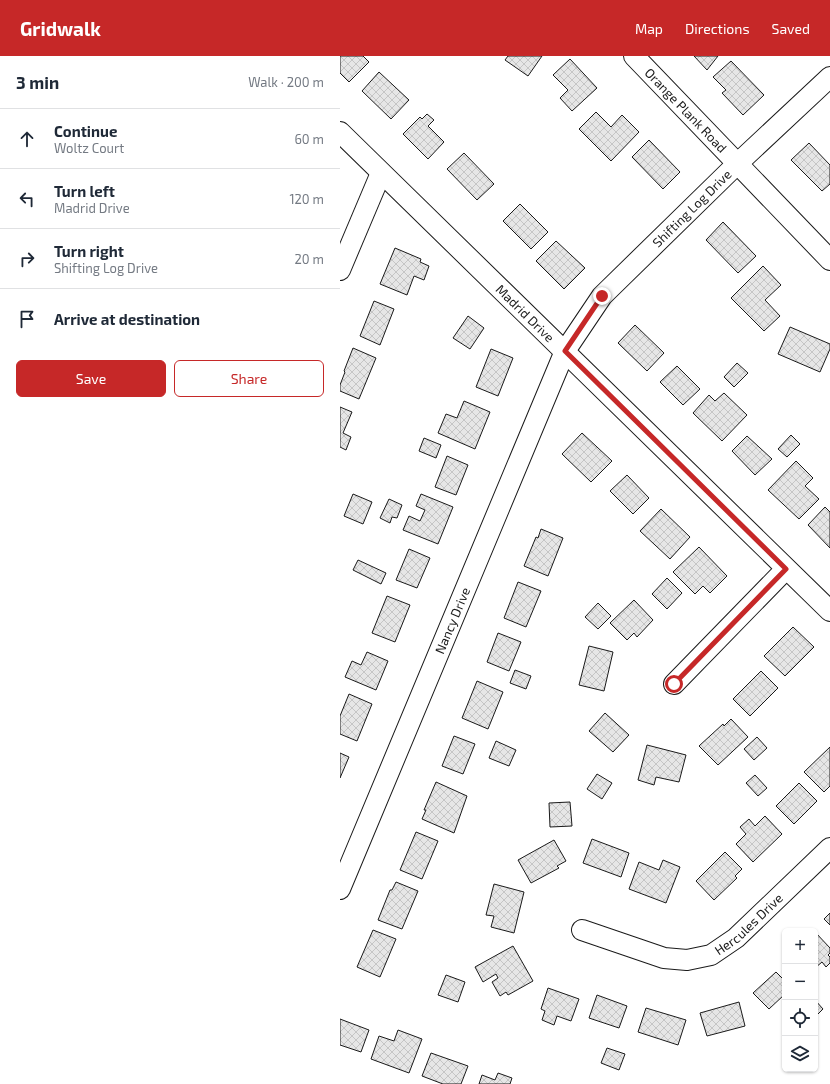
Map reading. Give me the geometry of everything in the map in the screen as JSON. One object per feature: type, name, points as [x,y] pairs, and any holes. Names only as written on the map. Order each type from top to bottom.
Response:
[{"type":"street","name":"Orange Plank Road","points":[[634,56],[830,260]]},
{"type":"street","name":"Shifting Log Drive","points":[[565,351],[602,296],[737,164],[830,76]]},
{"type":"street","name":"Madrid Drive","points":[[340,132],[830,611]]},
{"type":"street","points":[[340,270],[381,173]]},
{"type":"street","name":"Nancy Drive","points":[[340,889],[565,351]]},
{"type":"street","points":[[674,684],[786,569]]},
{"type":"street","name":"Hercules Drive","points":[[582,930],[664,958],[687,960],[711,955],[736,938],[830,848]]},
{"type":"building","points":[[340,56],[363,56],[369,62],[349,82],[340,73]]},
{"type":"building","points":[[508,56],[542,56],[528,76],[505,60]]},
{"type":"building","points":[[694,56],[718,56],[707,70]]},
{"type":"building","points":[[570,59],[597,88],[572,111],[560,98],[568,90],[553,75]]},
{"type":"building","points":[[731,61],[764,95],[743,115],[722,93],[726,90],[713,77]]},
{"type":"building","points":[[379,72],[409,100],[391,119],[362,91]]},
{"type":"building","points":[[596,112],[611,127],[622,115],[639,132],[611,161],[579,129]]},
{"type":"building","points":[[427,114],[434,120],[428,126],[444,142],[428,159],[403,134],[420,117],[422,119]]},
{"type":"building","points":[[649,140],[680,172],[663,189],[632,157]]},
{"type":"building","points":[[809,143],[830,165],[830,184],[822,191],[791,160]]},
{"type":"building","points":[[464,153],[494,184],[477,200],[447,169]]},
{"type":"building","points":[[520,204],[548,232],[531,249],[503,221]]},
{"type":"building","points":[[723,222],[756,256],[738,273],[706,240]]},
{"type":"building","points":[[556,241],[585,268],[564,289],[536,261]]},
{"type":"building","points":[[395,248],[421,259],[420,262],[429,266],[424,280],[414,276],[407,295],[380,284]]},
{"type":"building","points":[[763,266],[781,285],[765,300],[780,316],[764,331],[731,298]]},
{"type":"building","points":[[374,301],[394,309],[380,345],[360,336]]},
{"type":"building","points":[[468,316],[484,328],[470,349],[453,338]]},
{"type":"building","points":[[635,325],[664,353],[647,371],[618,343]]},
{"type":"building","points":[[790,327],[830,344],[830,349],[820,372],[778,354]]},
{"type":"building","points":[[353,348],[376,358],[359,399],[340,391],[344,371]]},
{"type":"building","points":[[491,349],[513,358],[498,396],[476,387]]},
{"type":"building","points":[[737,363],[748,373],[734,387],[724,377]]},
{"type":"building","points":[[677,366],[700,389],[683,405],[660,382]]},
{"type":"building","points":[[724,393],[747,415],[722,441],[693,413],[709,395],[715,401]]},
{"type":"building","points":[[464,401],[490,412],[475,449],[438,433],[446,414],[457,418]]},
{"type":"building","points":[[340,407],[352,412],[343,433],[351,437],[346,450],[340,447]]},
{"type":"building","points":[[582,433],[612,461],[591,482],[562,454]]},
{"type":"building","points":[[791,435],[800,444],[787,457],[778,449]]},
{"type":"building","points":[[747,436],[772,459],[755,475],[732,451]]},
{"type":"building","points":[[424,438],[441,445],[436,458],[419,451]]},
{"type":"building","points":[[447,456],[468,465],[456,495],[435,487]]},
{"type":"building","points":[[796,461],[813,478],[805,486],[819,499],[799,519],[768,490]]},
{"type":"building","points":[[627,475],[649,498],[633,514],[610,491]]},
{"type":"building","points":[[353,494],[372,502],[363,524],[344,516]]},
{"type":"building","points":[[421,494],[453,507],[438,544],[403,530],[409,516],[420,521],[425,510],[416,506]]},
{"type":"building","points":[[389,499],[402,505],[397,518],[392,517],[390,523],[380,518]]},
{"type":"building","points":[[825,507],[830,512],[830,548],[808,525]]},
{"type":"building","points":[[661,509],[690,537],[670,559],[640,531]]},
{"type":"building","points":[[541,529],[563,538],[548,576],[524,566],[536,537],[538,538]]},
{"type":"building","points":[[699,547],[727,576],[710,593],[703,586],[695,594],[673,572]]},
{"type":"building","points":[[409,549],[430,558],[417,588],[396,580]]},
{"type":"building","points":[[358,560],[386,573],[381,584],[353,570]]},
{"type":"building","points":[[667,578],[682,593],[667,609],[652,594]]},
{"type":"building","points":[[518,582],[541,591],[526,627],[504,618]]},
{"type":"building","points":[[387,596],[410,605],[395,642],[372,633]]},
{"type":"building","points":[[634,600],[653,620],[637,637],[634,633],[627,640],[610,623]]},
{"type":"building","points":[[598,603],[611,616],[598,629],[585,617]]},
{"type":"building","points":[[793,627],[814,647],[785,676],[764,656]]},
{"type":"building","points":[[498,633],[521,642],[509,671],[487,662]]},
{"type":"building","points":[[589,646],[613,652],[604,691],[579,685]]},
{"type":"building","points":[[367,652],[388,661],[376,690],[345,677],[352,661],[361,665]]},
{"type":"building","points":[[515,670],[531,676],[526,689],[510,683]]},
{"type":"building","points":[[761,671],[778,688],[750,716],[733,699]]},
{"type":"building","points":[[477,681],[503,692],[488,729],[462,718]]},
{"type":"building","points":[[349,694],[372,704],[357,741],[340,734],[340,716]]},
{"type":"building","points":[[605,713],[629,735],[613,752],[589,731]]},
{"type":"building","points":[[731,719],[748,737],[718,765],[699,746],[723,724],[724,726]]},
{"type":"building","points":[[454,736],[475,744],[463,774],[442,766]]},
{"type":"building","points":[[757,737],[767,748],[754,760],[744,749]]},
{"type":"building","points":[[496,741],[516,750],[509,766],[489,758]]},
{"type":"building","points":[[647,745],[686,755],[679,782],[656,777],[654,785],[638,780]]},
{"type":"building","points":[[830,747],[830,786],[824,792],[804,772]]},
{"type":"building","points":[[340,753],[349,757],[340,778]]},
{"type":"building","points":[[597,774],[612,783],[602,799],[587,789]]},
{"type":"building","points":[[755,775],[767,788],[758,796],[746,783]]},
{"type":"building","points":[[436,782],[467,796],[454,833],[422,819],[426,810],[424,810]]},
{"type":"building","points":[[799,783],[817,801],[794,824],[776,806]]},
{"type":"building","points":[[570,802],[572,826],[550,827],[549,803]]},
{"type":"building","points":[[765,816],[782,834],[753,862],[736,844],[746,834],[740,827],[749,819],[755,826]]},
{"type":"building","points":[[416,832],[438,841],[422,879],[400,870]]},
{"type":"building","points":[[592,839],[629,853],[621,877],[583,863]]},
{"type":"building","points":[[554,840],[566,861],[557,866],[559,868],[531,883],[518,860]]},
{"type":"building","points":[[725,852],[742,869],[735,876],[737,878],[714,900],[696,881]]},
{"type":"building","points":[[663,860],[680,867],[666,903],[629,889],[639,862],[659,870]]},
{"type":"building","points":[[396,882],[418,891],[402,929],[378,920],[390,890],[392,890]]},
{"type":"building","points":[[494,884],[524,892],[514,933],[491,927],[494,916],[486,915]]},
{"type":"building","points":[[830,913],[830,925],[824,919]]},
{"type":"building","points":[[373,930],[396,939],[380,977],[357,967]]},
{"type":"building","points":[[818,935],[830,948],[830,953],[828,955],[830,957],[830,963],[826,967],[822,962],[818,965]]},
{"type":"building","points":[[513,946],[533,981],[508,995],[506,992],[500,996],[492,982],[498,978],[496,974],[483,982],[475,967]]},
{"type":"building","points":[[776,972],[782,978],[782,997],[769,1009],[753,993]]},
{"type":"building","points":[[446,975],[465,982],[458,1002],[438,995]]},
{"type":"building","points":[[548,988],[579,999],[571,1021],[557,1016],[554,1025],[542,1020],[545,1011],[541,1009]]},
{"type":"building","points":[[597,995],[627,1006],[619,1028],[589,1018]]},
{"type":"building","points":[[739,1002],[745,1026],[707,1036],[700,1013]]},
{"type":"building","points":[[818,1003],[823,1009],[818,1014]]},
{"type":"building","points":[[646,1008],[686,1020],[678,1045],[638,1032]]},
{"type":"building","points":[[340,1019],[369,1030],[361,1052],[340,1045]]},
{"type":"building","points":[[398,1030],[422,1039],[409,1073],[371,1059],[379,1036],[394,1041]]},
{"type":"building","points":[[607,1048],[625,1054],[619,1070],[601,1063]]},
{"type":"building","points":[[431,1053],[468,1066],[461,1084],[443,1084],[422,1076]]},
{"type":"building","points":[[498,1073],[512,1078],[510,1084],[479,1084],[482,1075],[495,1080]]},
{"type":"route","points":[[602,296],[565,351],[786,569],[674,684]]}]
